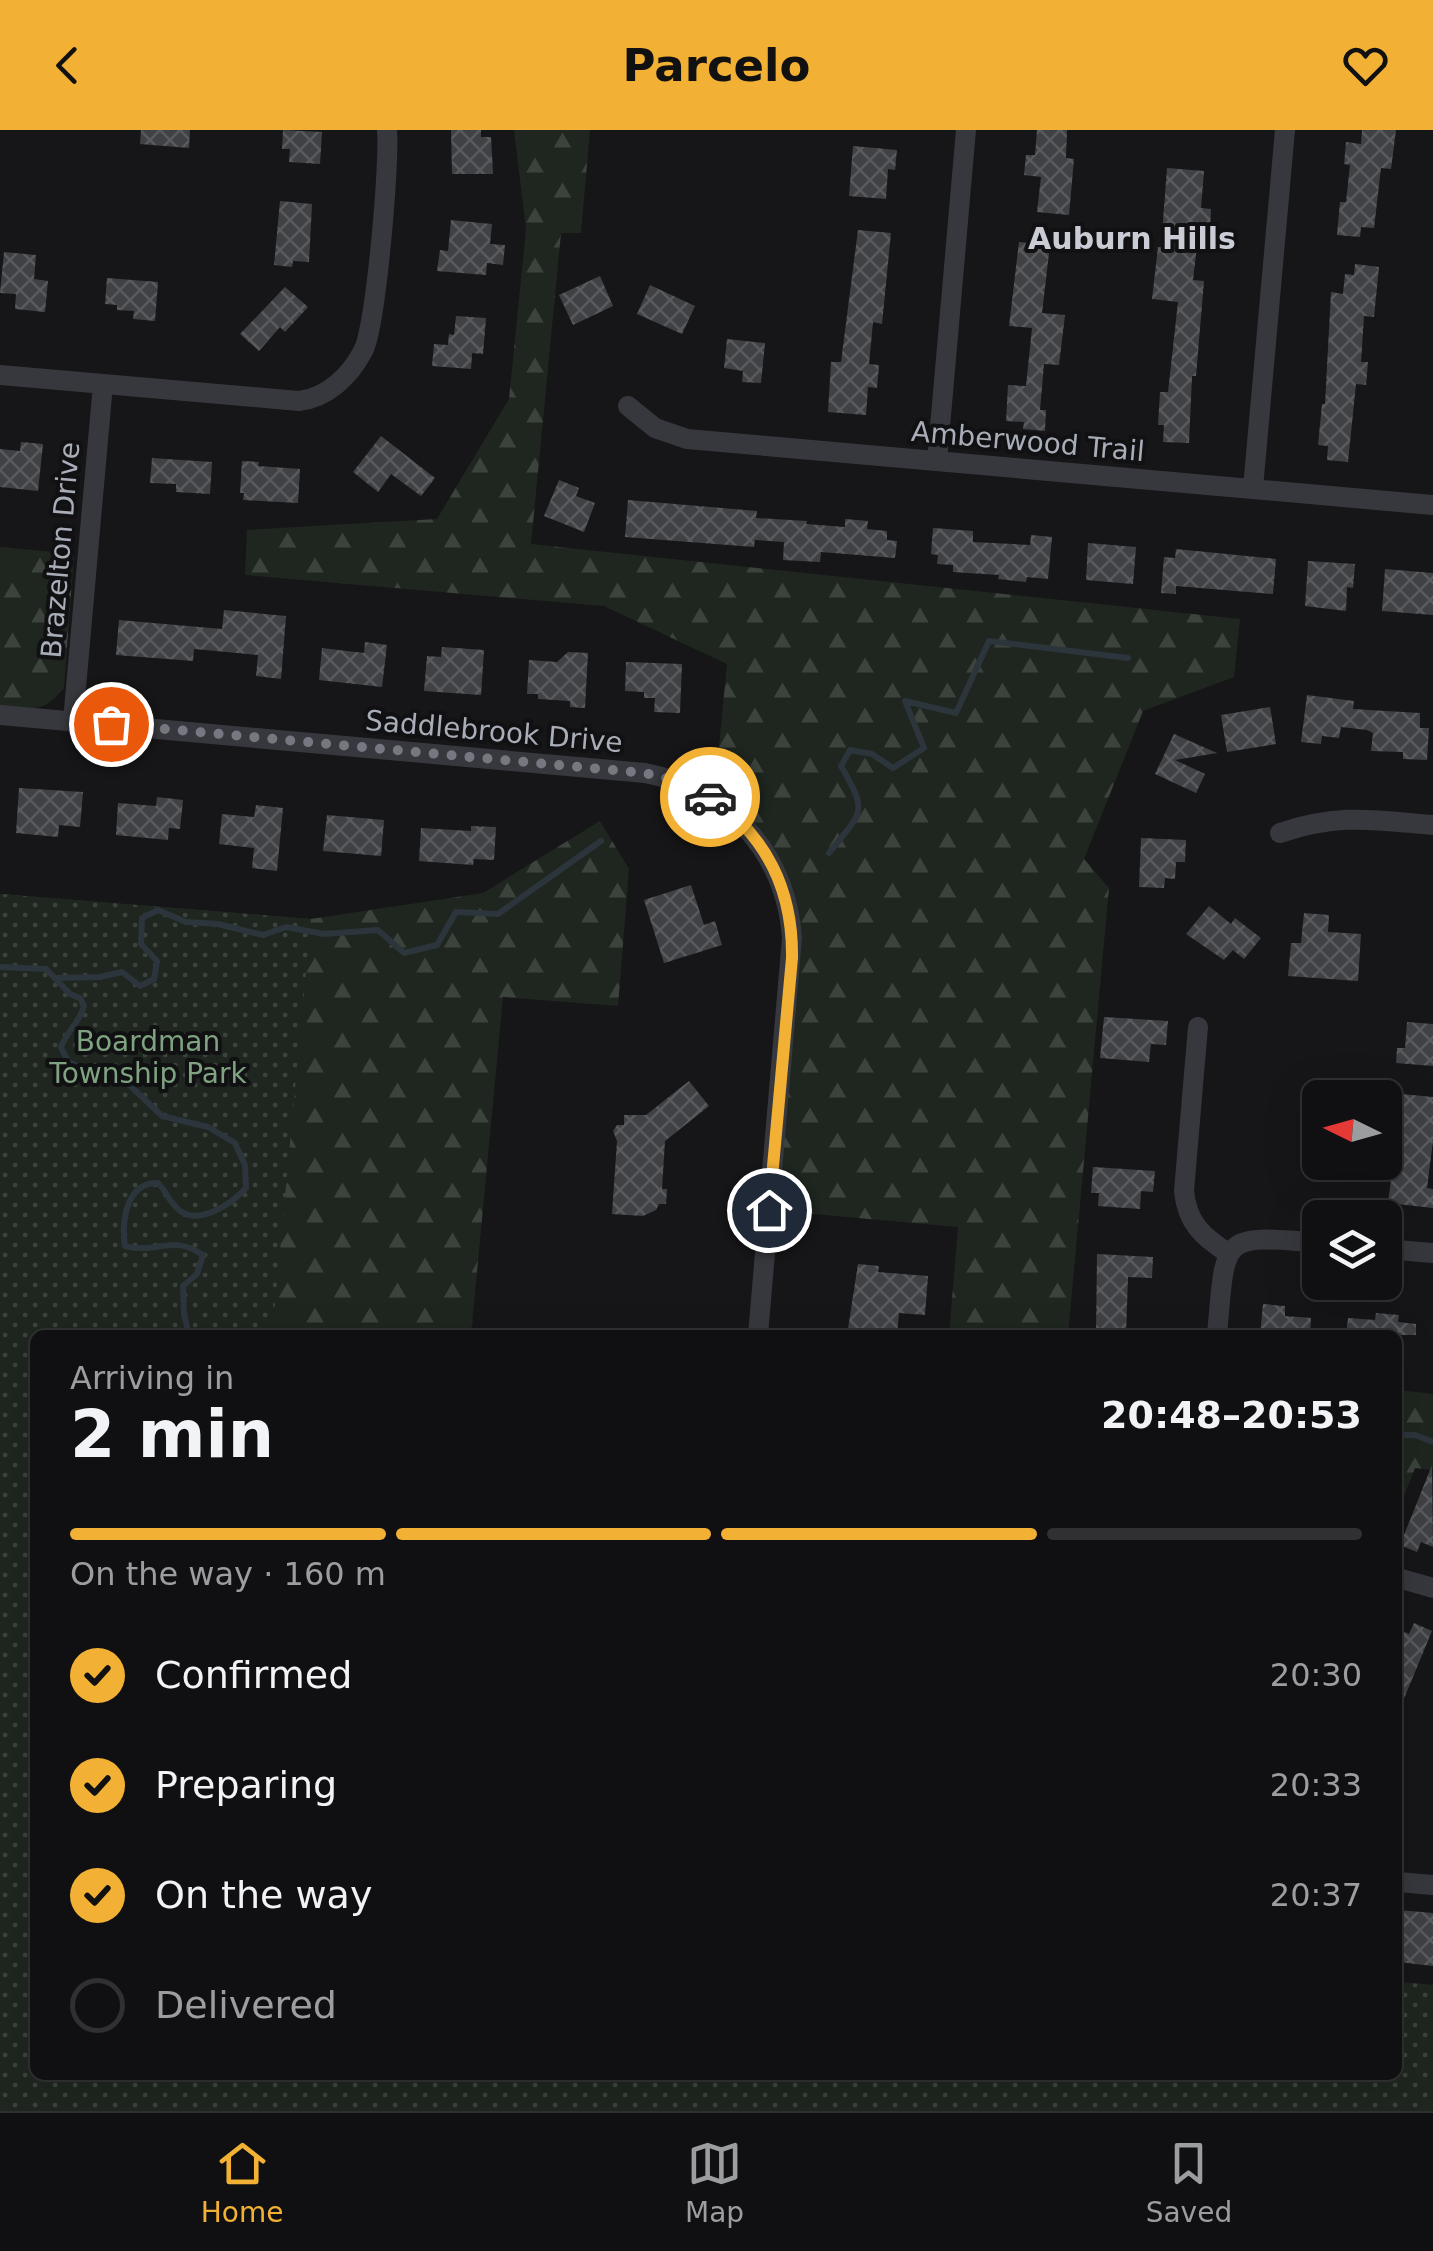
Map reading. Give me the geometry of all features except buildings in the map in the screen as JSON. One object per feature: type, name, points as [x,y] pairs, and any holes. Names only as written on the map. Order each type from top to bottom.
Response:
[{"type":"street","points":[[0,375],[299,400],[321,396],[364,351],[370,332],[387,130]]},
{"type":"street","points":[[937,461],[966,130]]},
{"type":"street","points":[[1254,488],[1285,130]]},
{"type":"street","name":"Brazelton Drive","points":[[73,721],[103,384]]},
{"type":"street","name":"Amberwood Trail","points":[[628,406],[656,428],[686,439],[1433,506]]},
{"type":"street","name":"Saddlebrook Drive","points":[[0,715],[645,773],[697,789],[730,812],[759,842],[779,877],[791,918],[758,1330]]},
{"type":"street","points":[[1280,833],[1311,822],[1346,818],[1433,825]]},
{"type":"street","points":[[1198,1027],[1185,1206],[1202,1236],[1228,1254]]},
{"type":"street","points":[[1217,1330],[1223,1268],[1238,1242],[1302,1242]]},
{"type":"street","points":[[1402,1250],[1433,1253]]},
{"type":"street","points":[[1402,1579],[1433,1588]]},
{"type":"street","points":[[1402,1882],[1433,1886]]},
{"type":"green space","points":[[514,130],[590,130],[581,233],[561,233],[531,544],[1240,619],[1234,677],[1143,711],[1084,859],[1109,888],[1068,1330],[949,1330],[958,1227],[769,1210],[786,897],[714,799],[727,664],[604,606],[245,575],[247,530],[437,519],[509,399],[526,229]]},
{"type":"green space","points":[[0,547],[74,554],[64,688],[36,708],[0,706]]},
{"type":"green space","name":"Boardman Township Park","points":[[600,821],[629,869],[618,1006],[503,997],[471,1330],[30,1330],[30,2080],[1402,2080],[1402,1982],[1433,1985],[1433,2111],[0,2111],[0,894],[311,919],[483,893]]},
{"type":"green space","name":"Boardman Township Park","points":[[0,894],[311,919],[272,1330],[30,1330],[30,2080],[1402,2080],[1402,1982],[1433,1985],[1433,2111],[0,2111]]},
{"type":"green space","points":[[1402,1390],[1433,1394],[1433,1470],[1415,1468],[1402,1501]]},
{"type":"waterway","points":[[829,853],[858,812],[856,794],[841,766],[850,750],[872,754],[893,768],[924,748],[905,701],[956,713],[989,641],[1128,658]]},
{"type":"waterway","points":[[57,978],[122,972],[140,986],[154,979],[157,961],[141,944],[142,918],[158,910],[186,922],[218,924],[263,935],[286,927],[324,934],[378,930],[404,953],[437,945],[456,912],[498,914],[601,841]]},
{"type":"waterway","points":[[0,967],[46,969],[70,994],[80,998],[82,1012],[61,1047],[68,1062],[96,1074],[123,1079],[162,1116],[208,1127],[235,1143],[245,1165],[246,1188],[224,1206],[196,1216],[187,1214],[176,1207],[158,1183],[139,1189],[128,1204],[125,1246],[182,1246],[203,1255],[197,1274],[183,1286],[188,1330]]},
{"type":"waterway","points":[[1402,1435],[1433,1442]]},
{"type":"way so far","points":[[111,724],[645,773],[681,782],[710,797]]},
{"type":"district","name":"Auburn Hills","points":[[1132,239]]},
{"type":"route","points":[[710,797],[744,824],[759,842],[779,877],[791,918],[792,958],[769,1210]]}]
